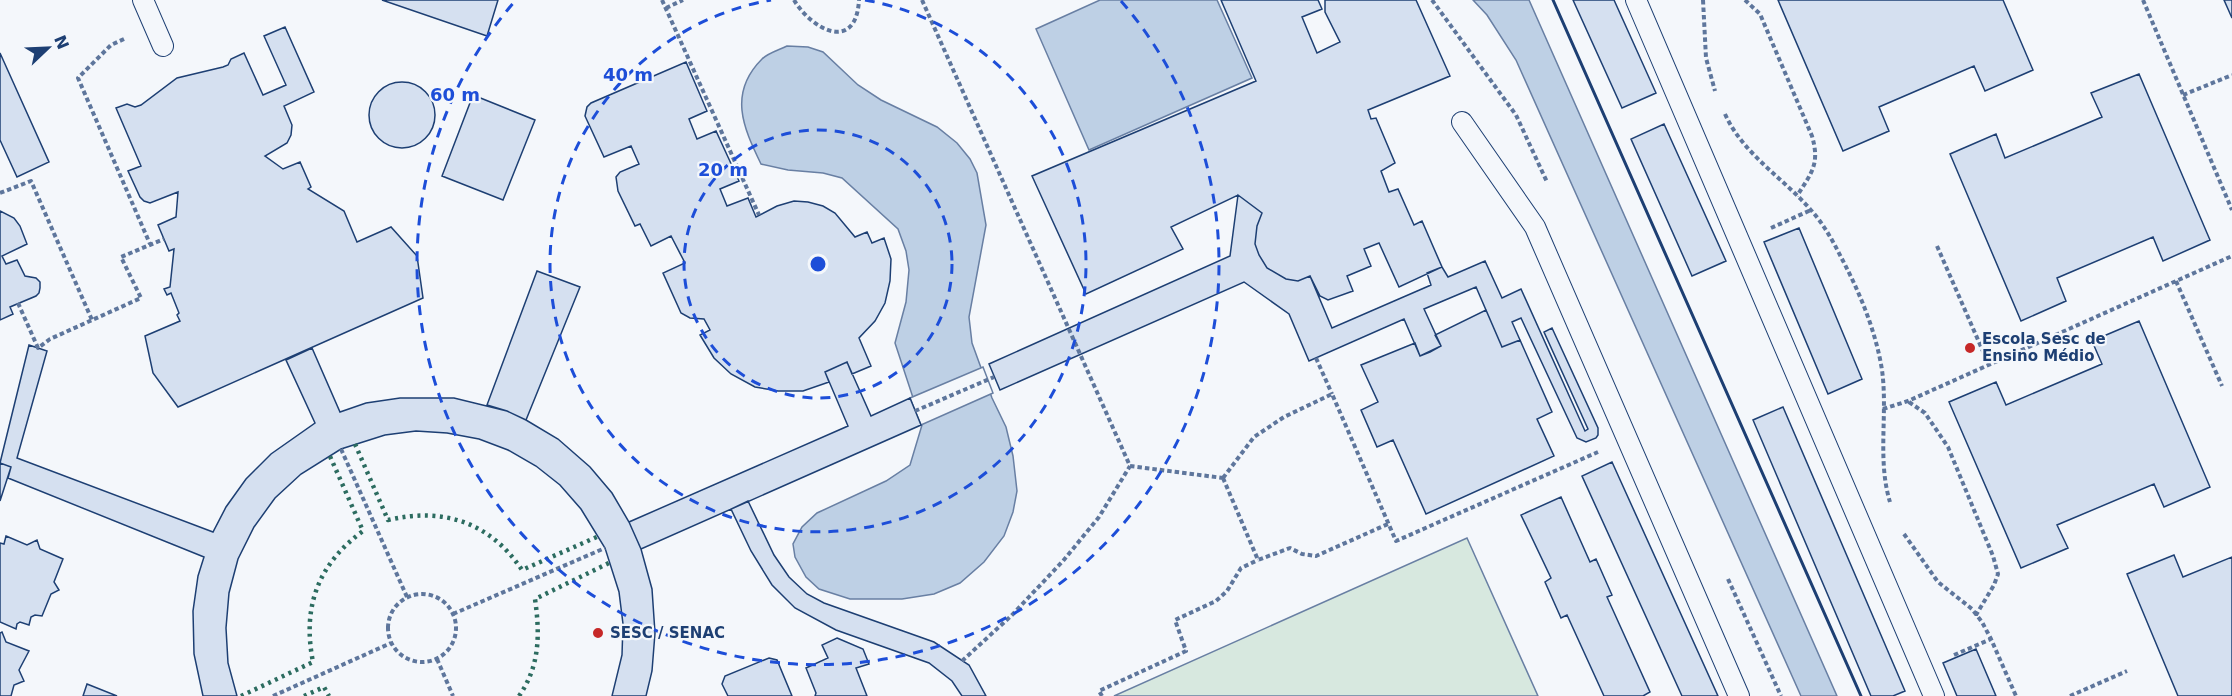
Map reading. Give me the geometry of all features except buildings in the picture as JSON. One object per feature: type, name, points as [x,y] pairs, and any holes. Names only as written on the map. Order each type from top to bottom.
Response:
[{"type":"lane","points":[[143,0],[164,46]]},
{"type":"lane","points":[[1636,0],[1934,696]]},
{"type":"lane","points":[[1462,123],[1535,227],[1739,696]]},
{"type":"path","points":[[662,0],[759,215]]},
{"type":"path","points":[[666,8],[683,0]]},
{"type":"path","points":[[794,0],[802,12],[825,31],[839,32],[848,28],[856,20],[859,0]]},
{"type":"path","points":[[922,0],[1130,466]]},
{"type":"path","points":[[1703,0],[1706,58],[1718,98]]},
{"type":"path","points":[[1745,0],[1760,14],[1812,136],[1817,153],[1814,168],[1797,196]]},
{"type":"path","points":[[2143,0],[2232,210]]},
{"type":"path","points":[[150,244],[78,78],[111,45],[154,25]]},
{"type":"path","points":[[2183,95],[2232,75]]},
{"type":"path","points":[[1722,108],[1726,118],[1759,162],[1811,210],[1842,259],[1875,337],[1882,371],[1884,471],[1886,490],[1892,506]]},
{"type":"path","points":[[0,193],[31,181],[92,320]]},
{"type":"path","points":[[1739,242],[1811,210]]},
{"type":"path","points":[[18,303],[38,348],[50,339],[141,298],[121,257],[164,238]]},
{"type":"path","points":[[1937,246],[1989,365]]},
{"type":"path","points":[[1883,409],[1908,401],[2232,256]]},
{"type":"path","points":[[2176,281],[2222,386]]},
{"type":"path","points":[[1316,358],[1396,541],[1628,439]]},
{"type":"path","points":[[915,411],[994,377]]},
{"type":"path","points":[[1223,478],[1254,437],[1284,417],[1332,394]]},
{"type":"path","points":[[1908,401],[1924,413],[1948,447],[1993,556],[1998,574],[1976,615]]},
{"type":"path","points":[[341,449],[407,597]]},
{"type":"path","points":[[1130,466],[1223,478]]},
{"type":"path","points":[[962,661],[1011,616],[1063,561],[1099,517],[1130,466]]},
{"type":"path","points":[[1223,478],[1258,560]]},
{"type":"path","points":[[1102,696],[1099,691],[1186,651],[1175,620],[1216,601],[1227,591],[1241,568],[1290,548],[1302,554],[1316,556],[1388,524]]},
{"type":"path","points":[[1899,524],[1938,582],[1976,615],[1991,639],[2016,696]]},
{"type":"path","points":[[453,614],[605,548]]},
{"type":"path","points":[[420,594],[434,596],[445,603],[453,614],[456,626],[454,640],[448,652],[436,659],[423,663],[411,661],[399,654],[391,643],[388,630],[389,617],[396,605],[407,597],[420,594]]},
{"type":"path","points":[[1922,669],[1991,639]]},
{"type":"path","points":[[273,696],[391,643]]},
{"type":"path","points":[[436,659],[453,696]]},
{"type":"path","points":[[2070,696],[2127,671]]},
{"type":"shaded area","points":[[1467,538],[1538,696],[1114,696]]},
{"type":"water","points":[[1100,0],[1217,0],[1252,78],[1089,150],[1036,29]]},
{"type":"water","points":[[1473,0],[1529,0],[1837,696],[1801,696],[1516,60],[1487,15]]},
{"type":"water","points":[[787,46],[808,47],[823,52],[858,85],[881,100],[937,127],[957,143],[970,159],[977,173],[986,225],[969,317],[972,343],[992,398],[1006,427],[1013,456],[1017,491],[1013,512],[1004,536],[984,562],[960,583],[934,594],[902,599],[850,599],[819,589],[806,577],[795,557],[793,544],[802,527],[817,513],[886,481],[910,465],[922,425],[895,343],[906,302],[909,270],[906,251],[898,229],[842,178],[761,164],[744,123],[742,97],[751,72],[770,53]]},
{"type":"pier","points":[[983,367],[993,393],[921,425],[910,398]]},
{"type":"hedge","points":[[355,444],[388,520],[408,516],[428,516],[446,517],[464,522],[495,540],[522,570],[599,536]]},
{"type":"hedge","points":[[241,696],[313,662],[310,623],[317,588],[335,558],[363,531],[329,454]]},
{"type":"hedge","points":[[519,696],[531,673],[537,649],[538,625],[535,599],[611,562]]},
{"type":"hedge","points":[[304,696],[324,687],[329,696]]},
{"type":"wall","points":[[1553,0],[1861,696]]},
{"type":"place","name":"Escola Sesc de Ensino Médio","points":[[1970,348]]},
{"type":"place","name":"SESC / SENAC","points":[[598,633]]}]
